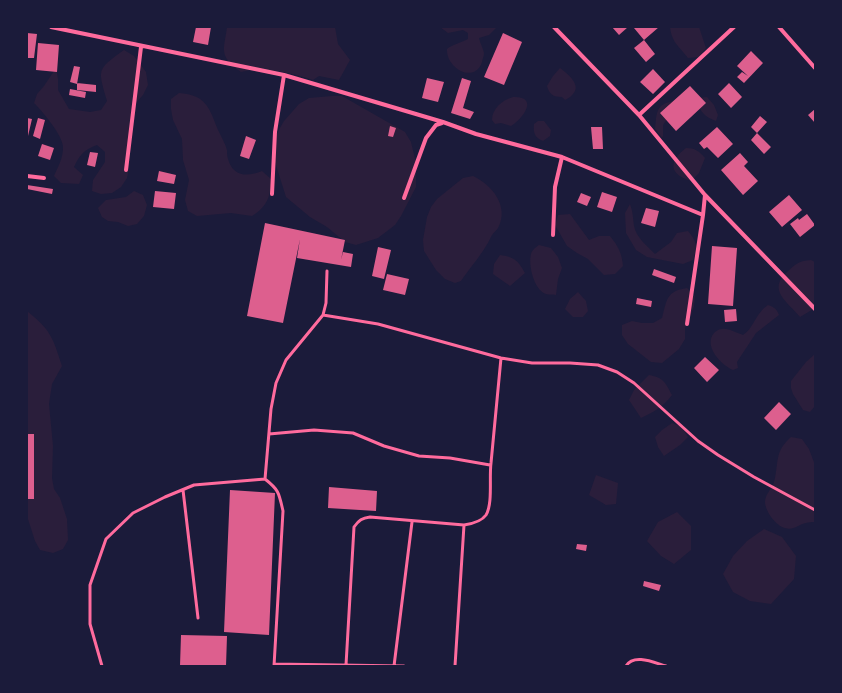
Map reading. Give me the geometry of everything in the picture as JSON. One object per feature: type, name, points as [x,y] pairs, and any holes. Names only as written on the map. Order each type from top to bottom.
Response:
[{"type":"street","points":[[50,27],[284,76],[443,122],[476,134],[562,157],[703,215]]},
{"type":"street","points":[[554,27],[639,115],[705,195],[815,308]]},
{"type":"street","points":[[639,115],[734,27]]},
{"type":"street","points":[[779,27],[815,68]]},
{"type":"street","points":[[126,170],[141,47]]},
{"type":"street","points":[[272,194],[275,132],[284,76]]},
{"type":"street","points":[[404,198],[426,138],[436,125],[443,122]]},
{"type":"street","points":[[553,235],[555,187],[562,157]]},
{"type":"street","points":[[27,176],[44,178]]},
{"type":"street","points":[[687,324],[705,195]]},
{"type":"lane","points":[[265,479],[271,409],[276,383],[286,360],[323,315],[326,303],[327,271]]},
{"type":"lane","points":[[323,315],[378,324],[501,358],[532,363],[598,365],[617,372],[634,383],[698,441],[718,455],[754,477],[815,510]]},
{"type":"lane","points":[[346,665],[354,527],[358,520],[370,517],[412,522],[464,525],[482,520],[485,516],[489,500],[490,465],[501,358]]},
{"type":"lane","points":[[269,434],[314,430],[353,433],[384,446],[419,456],[450,458],[490,465]]},
{"type":"lane","points":[[102,666],[90,624],[90,585],[106,539],[133,513],[194,485],[265,479],[275,487],[280,495],[283,511],[274,665],[404,666]]},
{"type":"lane","points":[[183,490],[198,618]]},
{"type":"lane","points":[[394,666],[412,522]]},
{"type":"lane","points":[[455,666],[464,525]]},
{"type":"lane","points":[[626,666],[627,663],[635,660],[644,660],[666,666]]},
{"type":"shaded area","points":[[227,27],[335,27],[338,44],[350,60],[339,80],[319,76],[313,80],[268,70],[250,70],[241,72],[229,61],[224,52]]},
{"type":"shaded area","points":[[440,27],[497,27],[489,35],[479,38],[484,53],[482,62],[478,69],[468,73],[456,68],[451,63],[447,49],[468,39],[468,33],[463,30],[448,33]]},
{"type":"shaded area","points":[[670,27],[699,27],[706,48],[699,57],[688,58],[674,41]]},
{"type":"shaded area","points":[[124,50],[134,56],[146,72],[148,85],[143,95],[136,103],[129,125],[129,168],[127,178],[121,187],[112,193],[101,194],[92,191],[93,180],[105,162],[105,152],[97,145],[83,153],[74,167],[83,175],[79,184],[61,183],[54,176],[62,155],[62,143],[57,131],[34,103],[37,94],[56,68],[58,90],[69,109],[90,112],[101,110],[107,101],[101,76],[102,71],[108,62]]},
{"type":"shaded area","points":[[560,68],[575,83],[576,87],[572,95],[565,100],[562,97],[552,94],[547,86]]},
{"type":"shaded area","points":[[179,93],[195,96],[209,109],[224,142],[230,165],[233,169],[246,175],[262,171],[271,179],[269,196],[265,205],[257,213],[252,216],[231,213],[197,216],[188,211],[185,200],[189,180],[183,160],[182,139],[173,120],[171,109],[171,99]]},
{"type":"shaded area","points":[[342,96],[405,132],[411,142],[416,163],[416,187],[395,225],[378,238],[356,245],[345,242],[327,227],[310,217],[286,197],[275,162],[273,140],[284,121],[299,104],[309,98]]},
{"type":"shaded area","points":[[513,97],[525,100],[527,108],[524,113],[511,126],[501,123],[495,124],[492,120],[492,116],[498,106],[505,100]]},
{"type":"shaded area","points":[[707,97],[714,105],[718,115],[716,121],[708,117],[703,112],[696,98]]},
{"type":"shaded area","points":[[674,101],[669,116],[663,125],[662,138],[655,129],[658,110],[663,104]]},
{"type":"shaded area","points":[[538,121],[544,121],[551,130],[550,136],[543,141],[536,137],[534,133],[534,124]]},
{"type":"shaded area","points":[[686,148],[697,150],[705,158],[699,173],[691,181],[678,175],[674,167],[676,158]]},
{"type":"shaded area","points":[[473,176],[486,184],[497,197],[502,212],[501,220],[498,228],[492,235],[487,245],[461,281],[455,283],[445,279],[436,270],[424,251],[423,240],[427,217],[431,207],[437,199],[463,178]]},
{"type":"shaded area","points":[[134,191],[143,195],[147,205],[144,216],[137,224],[128,226],[118,222],[108,221],[102,217],[98,208],[106,200],[126,197]]},
{"type":"shaded area","points":[[630,204],[637,234],[655,254],[671,242],[677,233],[688,231],[696,245],[696,252],[693,260],[683,264],[647,257],[636,250],[626,233],[625,213]]},
{"type":"shaded area","points":[[570,214],[589,240],[599,236],[610,236],[613,240],[621,253],[623,266],[615,274],[604,275],[588,259],[567,246],[555,225],[558,215]]},
{"type":"shaded area","points":[[539,245],[551,248],[558,257],[562,268],[558,279],[556,295],[542,292],[538,288],[533,277],[530,259],[533,250]]},
{"type":"shaded area","points":[[500,255],[515,260],[525,273],[510,286],[493,274],[494,264]]},
{"type":"shaded area","points":[[811,260],[815,262],[815,308],[800,317],[781,296],[779,284],[782,278],[796,264]]},
{"type":"shaded area","points":[[687,288],[695,296],[694,307],[685,328],[685,339],[679,349],[662,363],[651,362],[628,344],[622,335],[622,325],[632,321],[653,323],[662,318],[668,297],[675,291]]},
{"type":"shaded area","points":[[578,292],[586,301],[588,311],[583,317],[573,317],[565,309],[570,299]]},
{"type":"shaded area","points":[[768,305],[775,308],[779,315],[756,333],[737,362],[738,368],[733,370],[728,368],[719,360],[712,349],[711,338],[714,333],[721,329],[725,329],[743,335],[750,329],[760,312]]},
{"type":"shaded area","points":[[27,311],[46,329],[50,335],[62,366],[52,384],[49,404],[53,446],[52,478],[54,489],[60,498],[67,519],[68,540],[63,549],[53,553],[40,550],[35,541],[27,516]]},
{"type":"shaded area","points":[[815,354],[815,406],[810,412],[803,410],[793,394],[791,381],[806,362]]},
{"type":"shaded area","points":[[649,375],[664,381],[672,395],[658,409],[641,418],[629,400],[634,390]]},
{"type":"shaded area","points":[[672,423],[682,427],[688,437],[680,445],[664,456],[658,447],[655,437]]},
{"type":"shaded area","points":[[791,437],[802,439],[809,449],[815,465],[815,522],[808,522],[788,529],[778,524],[769,514],[765,506],[765,502],[766,496],[774,482],[779,453]]},
{"type":"shaded area","points":[[596,475],[618,483],[616,504],[606,505],[589,495]]},
{"type":"shaded area","points":[[677,512],[691,526],[691,550],[674,564],[661,556],[647,541],[658,522]]},
{"type":"shaded area","points":[[764,529],[782,537],[796,556],[794,579],[771,604],[750,601],[733,592],[723,574],[733,556],[747,541]]},
{"type":"building","points":[[196,27],[211,27],[208,45],[193,42]]},
{"type":"building","points":[[612,27],[628,27],[619,35]]},
{"type":"building","points":[[659,27],[644,40],[634,28]]},
{"type":"building","points":[[27,33],[37,34],[34,58],[27,58]]},
{"type":"building","points":[[503,33],[522,42],[504,85],[484,77]]},
{"type":"building","points":[[644,40],[655,54],[646,62],[634,48]]},
{"type":"building","points":[[38,43],[59,45],[57,72],[36,70]]},
{"type":"building","points":[[751,51],[763,63],[744,83],[737,77],[742,72],[748,76],[737,66]]},
{"type":"building","points":[[74,66],[80,67],[77,84],[70,82]]},
{"type":"building","points":[[653,69],[665,82],[653,94],[640,82]]},
{"type":"building","points":[[427,78],[444,82],[438,102],[422,98]]},
{"type":"building","points":[[462,78],[471,81],[463,108],[474,112],[470,119],[451,113]]},
{"type":"building","points":[[77,83],[96,85],[96,92],[77,90]]},
{"type":"building","points":[[729,83],[742,97],[731,108],[718,94]]},
{"type":"building","points":[[690,86],[706,103],[676,131],[660,113]]},
{"type":"building","points":[[70,89],[86,92],[85,98],[69,95]]},
{"type":"building","points":[[815,109],[815,123],[808,115]]},
{"type":"building","points":[[760,116],[767,122],[757,133],[751,127]]},
{"type":"building","points":[[27,118],[32,119],[28,136],[27,135]]},
{"type":"building","points":[[38,118],[45,120],[40,139],[33,136]]},
{"type":"building","points":[[390,126],[396,128],[393,137],[388,136]]},
{"type":"building","points":[[591,127],[602,127],[603,149],[593,149]]},
{"type":"building","points":[[717,127],[733,144],[718,158],[707,147],[704,149],[699,143]]},
{"type":"building","points":[[757,133],[771,147],[764,154],[751,140]]},
{"type":"building","points":[[246,136],[256,140],[249,159],[240,156]]},
{"type":"building","points":[[42,144],[54,148],[50,160],[38,156]]},
{"type":"building","points":[[90,152],[98,153],[95,167],[87,165]]},
{"type":"building","points":[[740,153],[748,162],[744,166],[758,181],[743,195],[721,170]]},
{"type":"building","points":[[159,171],[176,175],[174,184],[157,181]]},
{"type":"building","points":[[27,185],[53,189],[52,194],[27,189]]},
{"type":"building","points":[[155,191],[176,193],[174,209],[153,207]]},
{"type":"building","points":[[602,192],[617,197],[612,212],[597,207]]},
{"type":"building","points":[[581,193],[591,197],[587,206],[577,202]]},
{"type":"building","points":[[789,195],[802,210],[782,227],[769,212]]},
{"type":"building","points":[[646,208],[659,211],[655,227],[641,223]]},
{"type":"building","points":[[807,214],[815,225],[800,237],[790,224]]},
{"type":"building","points":[[265,223],[345,240],[341,260],[343,252],[353,254],[351,267],[297,258],[300,239],[283,323],[247,316]]},
{"type":"building","points":[[712,246],[737,248],[733,306],[708,304]]},
{"type":"building","points":[[378,247],[391,250],[384,279],[372,276]]},
{"type":"building","points":[[654,269],[676,277],[674,283],[652,275]]},
{"type":"building","points":[[387,274],[409,279],[405,295],[383,290]]},
{"type":"building","points":[[637,298],[652,301],[651,307],[636,304]]},
{"type":"building","points":[[736,309],[737,321],[725,322],[724,310]]},
{"type":"building","points":[[705,357],[719,370],[707,382],[694,368]]},
{"type":"building","points":[[779,402],[791,414],[776,430],[764,418]]},
{"type":"building","points":[[27,434],[34,434],[34,499],[27,499]]},
{"type":"building","points":[[329,487],[377,491],[376,511],[328,508]]},
{"type":"building","points":[[230,490],[275,493],[269,635],[224,632]]},
{"type":"building","points":[[577,544],[587,545],[586,551],[576,549]]},
{"type":"building","points":[[644,581],[661,585],[659,591],[643,586]]},
{"type":"building","points":[[181,635],[227,636],[226,666],[180,666]]}]
